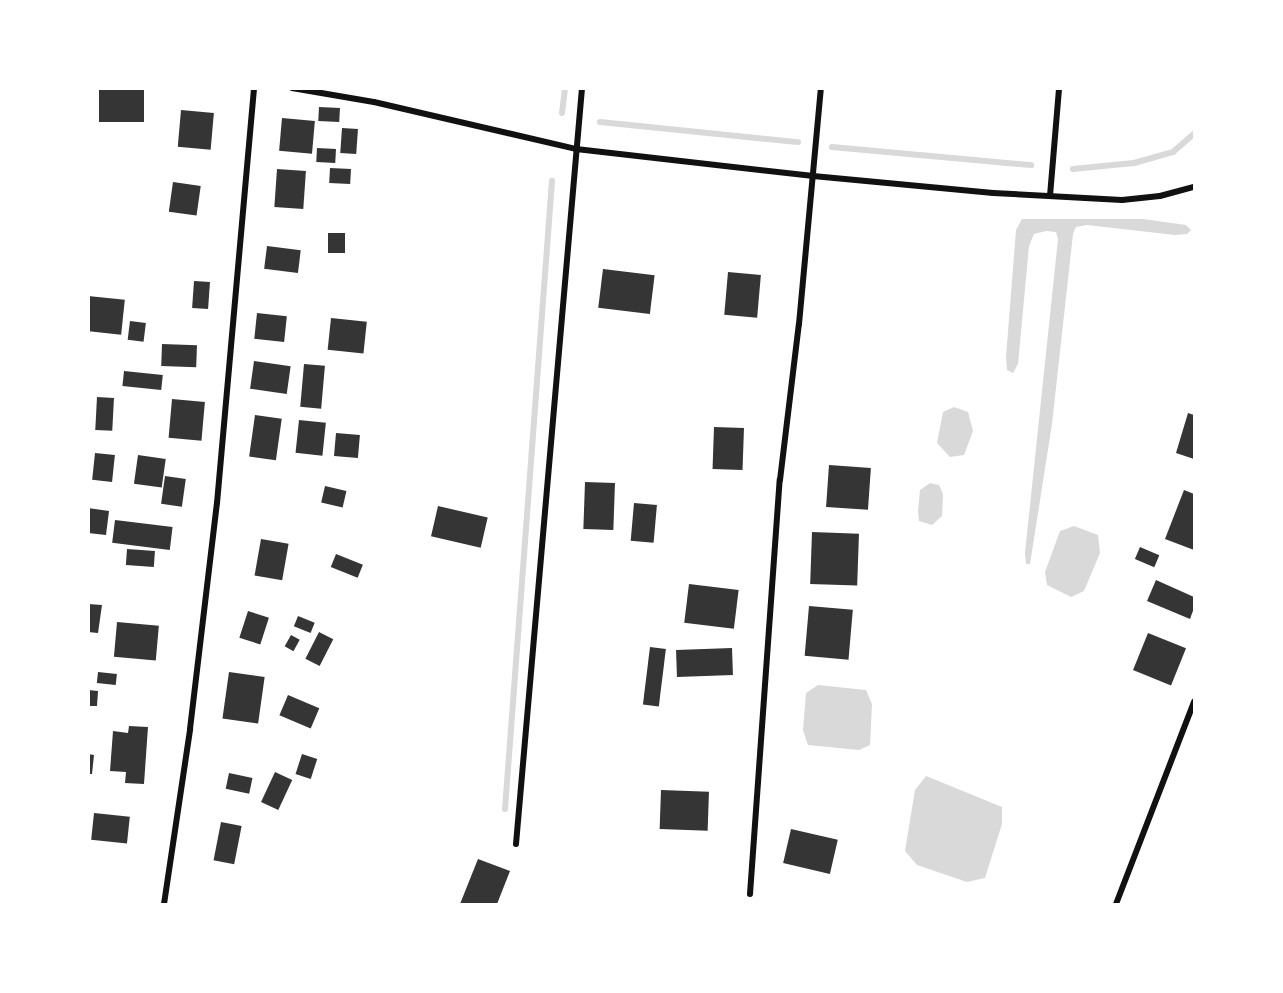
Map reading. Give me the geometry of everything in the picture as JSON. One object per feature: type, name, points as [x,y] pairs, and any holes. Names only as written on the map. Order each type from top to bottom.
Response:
[{"type":"street","points":[[164,904],[190,729],[217,502],[254,88]]},
{"type":"street","points":[[292,88],[374,102],[576,149],[813,176],[1122,200],[1160,196],[1194,187]]},
{"type":"street","points":[[516,844],[582,88]]},
{"type":"street","points":[[750,894],[780,480],[799,324],[821,88]]},
{"type":"street","points":[[1050,196],[1059,88]]},
{"type":"street","points":[[1116,904],[1194,702]]},
{"type":"shaded area","points":[[1022,219],[1143,219],[1186,225],[1191,230],[1187,234],[1175,235],[1087,225],[1076,227],[1073,234],[1052,424],[1030,564],[1026,564],[1025,553],[1058,239],[1056,232],[1046,231],[1034,234],[1029,246],[1018,364],[1013,373],[1007,370],[1006,357],[1016,230]]},
{"type":"shaded area","points":[[954,407],[968,412],[973,431],[964,455],[950,457],[937,443],[943,412]]},
{"type":"shaded area","points":[[930,483],[939,485],[943,494],[942,516],[932,525],[919,521],[918,511],[920,490]]},
{"type":"shaded area","points":[[1074,526],[1098,535],[1100,553],[1084,591],[1071,597],[1047,585],[1045,572],[1060,531]]},
{"type":"shaded area","points":[[818,685],[866,690],[872,704],[870,745],[859,750],[808,745],[803,730],[806,693]]},
{"type":"shaded area","points":[[926,776],[1002,807],[1002,824],[985,878],[967,882],[917,865],[905,851],[915,790]]},
{"type":"building","points":[[99,88],[144,88],[144,122],[99,122]]},
{"type":"building","points":[[319,107],[340,108],[339,122],[318,121]]},
{"type":"building","points":[[181,110],[214,113],[211,150],[178,147]]},
{"type":"building","points":[[282,118],[315,121],[312,154],[279,151]]},
{"type":"building","points":[[342,128],[358,129],[356,154],[340,153]]},
{"type":"building","points":[[317,148],[336,149],[335,163],[316,162]]},
{"type":"building","points":[[330,168],[351,169],[350,184],[329,183]]},
{"type":"building","points":[[277,169],[306,171],[303,209],[274,207]]},
{"type":"building","points":[[173,182],[201,186],[197,216],[169,212]]},
{"type":"building","points":[[328,233],[345,233],[345,253],[328,253]]},
{"type":"building","points":[[267,246],[301,250],[298,273],[264,269]]},
{"type":"building","points":[[603,269],[655,275],[650,314],[598,308]]},
{"type":"building","points":[[728,272],[761,275],[757,318],[724,315]]},
{"type":"building","points":[[194,281],[210,282],[208,309],[192,308]]},
{"type":"building","points":[[88,296],[125,300],[121,335],[88,331]]},
{"type":"building","points":[[257,313],[287,316],[284,342],[254,339]]},
{"type":"building","points":[[331,318],[367,322],[363,354],[328,350]]},
{"type":"building","points":[[130,321],[146,323],[144,342],[128,340]]},
{"type":"building","points":[[162,344],[197,345],[196,367],[161,366]]},
{"type":"building","points":[[254,361],[291,366],[287,394],[250,389]]},
{"type":"building","points":[[304,364],[325,366],[321,409],[300,407]]},
{"type":"building","points":[[124,371],[163,375],[161,390],[122,386]]},
{"type":"building","points":[[97,397],[114,398],[112,431],[95,430]]},
{"type":"building","points":[[172,399],[205,402],[201,441],[169,438]]},
{"type":"building","points":[[1188,413],[1194,415],[1194,459],[1176,453]]},
{"type":"building","points":[[255,415],[282,419],[276,460],[249,457]]},
{"type":"building","points":[[299,420],[326,423],[322,456],[296,453]]},
{"type":"building","points":[[714,427],[744,428],[743,470],[713,469]]},
{"type":"building","points":[[336,433],[360,435],[358,458],[334,456]]},
{"type":"building","points":[[95,453],[115,455],[112,482],[92,480]]},
{"type":"building","points":[[138,455],[166,459],[162,488],[134,484]]},
{"type":"building","points":[[829,465],[871,468],[868,510],[826,507]]},
{"type":"building","points":[[165,476],[186,479],[182,507],[161,504]]},
{"type":"building","points":[[585,482],[615,483],[613,530],[583,529]]},
{"type":"building","points":[[325,486],[346,491],[343,508],[321,503]]},
{"type":"building","points":[[1184,490],[1194,494],[1194,550],[1165,539]]},
{"type":"building","points":[[634,503],[657,505],[654,543],[631,541]]},
{"type":"building","points":[[438,506],[488,517],[481,548],[431,536]]},
{"type":"building","points":[[88,508],[109,511],[106,535],[88,533]]},
{"type":"building","points":[[115,520],[173,527],[170,550],[112,543]]},
{"type":"building","points":[[812,532],[859,534],[857,586],[810,584]]},
{"type":"building","points":[[261,539],[289,544],[282,580],[255,575]]},
{"type":"building","points":[[1140,547],[1159,555],[1154,567],[1135,559]]},
{"type":"building","points":[[127,549],[155,551],[154,567],[126,565]]},
{"type":"building","points":[[336,554],[363,565],[358,578],[331,567]]},
{"type":"building","points":[[1156,580],[1194,597],[1194,608],[1190,619],[1147,601]]},
{"type":"building","points":[[689,584],[739,590],[734,629],[684,623]]},
{"type":"building","points":[[88,604],[102,605],[98,633],[88,632]]},
{"type":"building","points":[[809,606],[853,610],[848,660],[805,656]]},
{"type":"building","points":[[248,611],[269,618],[260,644],[239,638]]},
{"type":"building","points":[[298,616],[315,623],[311,633],[294,626]]},
{"type":"building","points":[[117,622],[159,626],[156,661],[114,657]]},
{"type":"building","points":[[319,632],[333,639],[320,666],[305,659]]},
{"type":"building","points":[[1148,633],[1186,648],[1171,685],[1133,670]]},
{"type":"building","points":[[291,635],[300,640],[293,651],[285,646]]},
{"type":"building","points":[[650,647],[666,649],[659,707],[643,705]]},
{"type":"building","points":[[732,648],[733,675],[677,677],[676,650]]},
{"type":"building","points":[[98,672],[117,674],[116,685],[97,683]]},
{"type":"building","points":[[229,672],[265,677],[258,724],[222,719]]},
{"type":"building","points":[[88,690],[98,691],[97,706],[88,706]]},
{"type":"building","points":[[288,695],[319,708],[311,729],[279,715]]},
{"type":"building","points":[[129,726],[148,727],[144,784],[125,783],[126,772],[110,771],[113,731],[128,733]]},
{"type":"building","points":[[88,754],[94,755],[92,774],[88,774]]},
{"type":"building","points":[[302,754],[317,759],[311,779],[296,774]]},
{"type":"building","points":[[275,772],[292,780],[278,810],[261,802]]},
{"type":"building","points":[[229,773],[252,778],[249,794],[226,789]]},
{"type":"building","points":[[661,790],[709,792],[708,831],[660,829]]},
{"type":"building","points":[[94,813],[130,817],[127,844],[91,840]]},
{"type":"building","points":[[221,822],[242,826],[234,864],[214,860]]},
{"type":"building","points":[[791,829],[838,840],[830,874],[783,863]]},
{"type":"building","points":[[478,859],[510,871],[497,904],[460,904]]},
{"type":"waterway","points":[[562,113],[565,88]]},
{"type":"waterway","points":[[600,122],[798,142]]},
{"type":"waterway","points":[[1073,169],[1134,163],[1173,152],[1194,134]]},
{"type":"waterway","points":[[832,147],[1031,165]]},
{"type":"waterway","points":[[505,809],[552,181]]}]
